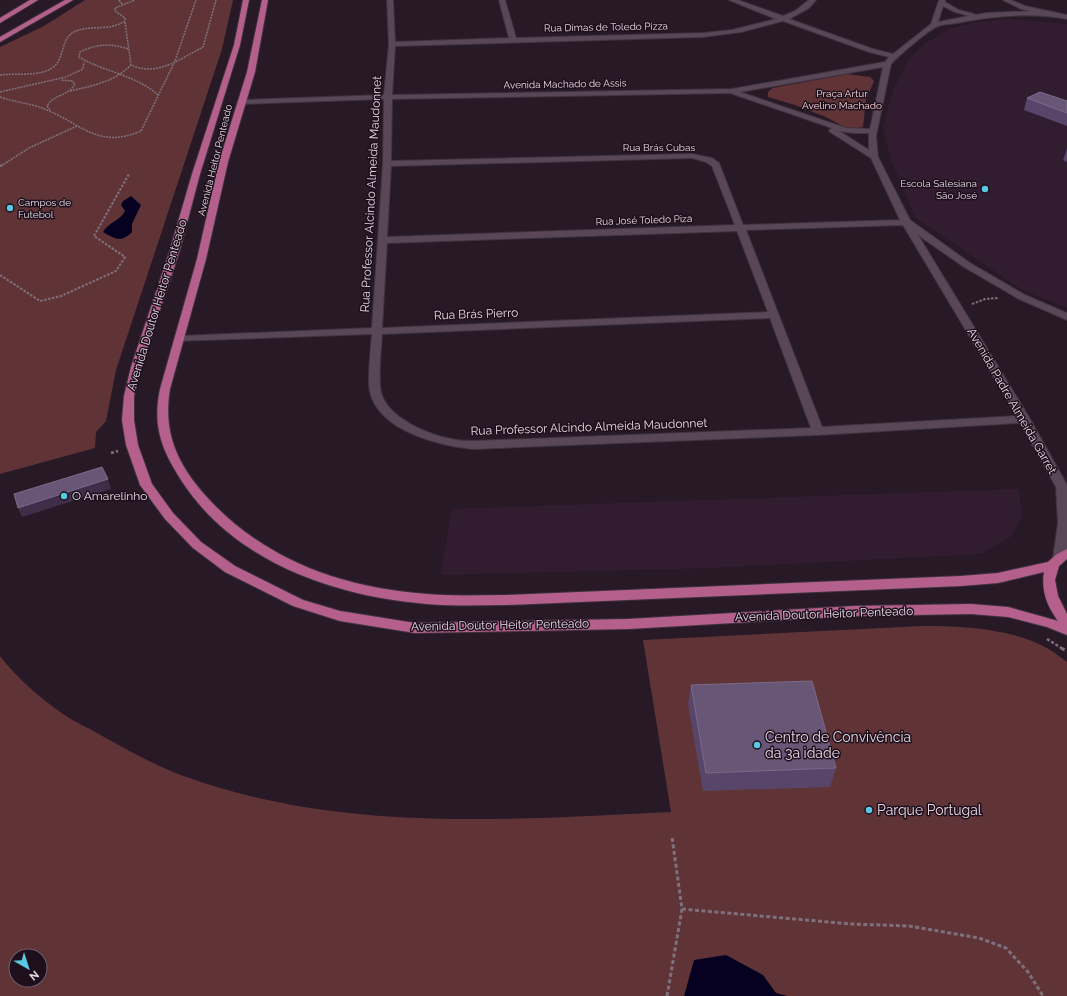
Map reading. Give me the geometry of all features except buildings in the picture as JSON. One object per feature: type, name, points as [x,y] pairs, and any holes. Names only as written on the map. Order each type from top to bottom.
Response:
[{"type":"main road","points":[[0,21],[35,0]]},
{"type":"main road","points":[[0,40],[70,0]]},
{"type":"main road","name":"Avenida Heitor Penteado","points":[[187,207],[237,45],[246,0]]},
{"type":"main road","name":"Avenida Heitor Penteado","points":[[183,325],[211,221],[220,174],[258,44],[265,0]]},
{"type":"main road","name":"Avenida Doutor Heitor Penteado","points":[[187,207],[134,374],[128,420],[132,445],[146,485],[168,516],[192,540],[230,569],[285,597],[298,603],[340,616],[416,628],[628,624],[854,611],[971,609],[1008,612],[1050,622],[1067,630]]},
{"type":"main road","name":"Avenida Doutor Heitor Penteado","points":[[183,325],[165,390],[162,419],[166,444],[178,467],[205,504],[235,533],[265,553],[299,570],[343,584],[392,595],[442,600],[506,600],[961,581],[998,578],[1060,559]]},
{"type":"main road","points":[[1060,559],[1048,586],[1053,603],[1067,622]]},
{"type":"street","name":"Rua Professor Alcindo Almeida Maudonnet","points":[[390,0],[392,44],[388,97],[387,164],[375,391],[380,405],[390,415],[408,427],[452,443],[474,446],[818,431],[1024,419]]},
{"type":"street","points":[[502,0],[513,40]]},
{"type":"street","points":[[732,0],[871,51],[894,56]]},
{"type":"street","name":"Rua Dimas de Toledo Pizza","points":[[392,44],[706,34],[737,31],[781,19],[798,12],[812,0]]},
{"type":"street","points":[[1006,0],[1015,5],[1047,14],[1067,17]]},
{"type":"street","points":[[934,25],[942,1],[957,11],[979,16]]},
{"type":"street","points":[[1015,5],[1018,9],[1017,13]]},
{"type":"street","name":"Avenida Padre Almeida Garret","points":[[1047,14],[1017,13],[979,16],[934,25],[894,56],[887,64],[872,136],[874,157],[906,222],[1024,419],[1064,489]]},
{"type":"street","name":"Avenida Machado de Assis","points":[[241,102],[388,97],[732,91],[887,64]]},
{"type":"street","points":[[732,91],[799,113],[821,122],[853,131],[873,131]]},
{"type":"street","points":[[821,122],[874,157]]},
{"type":"street","name":"Rua Brás Cubas","points":[[387,164],[692,156],[716,164],[818,431]]},
{"type":"street","points":[[906,222],[967,265],[1022,298],[1067,317]]},
{"type":"street","name":"Rua José Toledo Piza","points":[[382,240],[906,222]]},
{"type":"street","name":"Rua Brás Pierro","points":[[180,339],[774,314]]},
{"type":"street","points":[[1060,559],[1064,537],[1064,489]]},
{"type":"path","points":[[119,0],[122,4]]},
{"type":"path","points":[[135,0],[122,4],[115,8],[115,11],[125,18],[131,64],[136,68],[147,70],[168,66],[174,61],[203,47],[216,0]]},
{"type":"path","points":[[0,96],[51,111],[97,136],[108,139],[119,139],[132,136],[140,132],[174,61],[196,0]]},
{"type":"path","points":[[0,75],[45,71],[58,63],[66,40],[73,32],[86,29],[113,27],[125,22]]},
{"type":"path","points":[[128,49],[119,45],[109,44],[93,46],[80,52],[78,57],[84,61],[147,86],[158,95]]},
{"type":"path","points":[[0,92],[56,80],[75,74],[83,69],[85,65],[84,61]]},
{"type":"path","points":[[51,111],[47,106],[53,97],[70,90],[98,84],[119,75],[131,64]]},
{"type":"path","points":[[56,80],[72,81],[75,84],[74,88],[70,90]]},
{"type":"path","points":[[0,166],[29,148],[78,126]]},
{"type":"path","points":[[0,275],[40,300],[61,296],[116,271],[125,258],[94,236],[129,174]]},
{"type":"path","points":[[958,310],[985,299],[1022,298]]},
{"type":"path","points":[[110,453],[120,450],[122,456]]},
{"type":"path","points":[[1044,637],[1067,652]]},
{"type":"path","points":[[667,996],[682,909],[672,837]]},
{"type":"path","points":[[682,909],[851,924],[909,926],[979,938],[1006,948],[1028,972],[1043,996]]},
{"type":"shaded area","name":"Escola Salesiana São José","points":[[1009,19],[1067,24],[1067,308],[1022,290],[915,217],[891,160],[883,128],[893,90],[908,60],[926,43],[951,28],[976,22]]},
{"type":"shaded area","points":[[131,196],[141,205],[132,224],[132,232],[125,238],[118,239],[103,232],[123,214],[125,211],[121,205],[123,201]]},
{"type":"shaded area","points":[[1019,489],[1022,516],[1012,536],[981,554],[708,568],[440,575],[452,509]]},
{"type":"shaded area","points":[[726,955],[763,975],[776,993],[787,996],[684,996],[694,960]]},
{"type":"green space","points":[[85,0],[233,0],[222,49],[116,370],[106,421],[96,432],[95,448],[0,474],[0,47],[44,26]]},
{"type":"green space","name":"Praça Artur Avelino Machado","points":[[847,74],[870,77],[874,81],[866,100],[863,127],[852,129],[846,128],[826,117],[795,105],[768,97],[768,92],[773,88]]},
{"type":"green space","name":"Parque Portugal","points":[[922,626],[983,629],[1027,639],[1048,648],[1067,662],[1067,996],[0,996],[0,656],[29,687],[54,708],[73,720],[131,752],[178,774],[238,793],[298,806],[360,814],[422,818],[547,818],[671,812],[643,640]]},
{"type":"place","name":"Escola Salesiana São José","points":[[985,189]]},
{"type":"place","name":"Campos de Futebol","points":[[10,208]]},
{"type":"place","name":"O Amarelinho","points":[[64,496]]},
{"type":"place","name":"Centro de Convivência da 3a idade","points":[[757,745]]},
{"type":"place","name":"Parque Portugal","points":[[869,810]]}]
